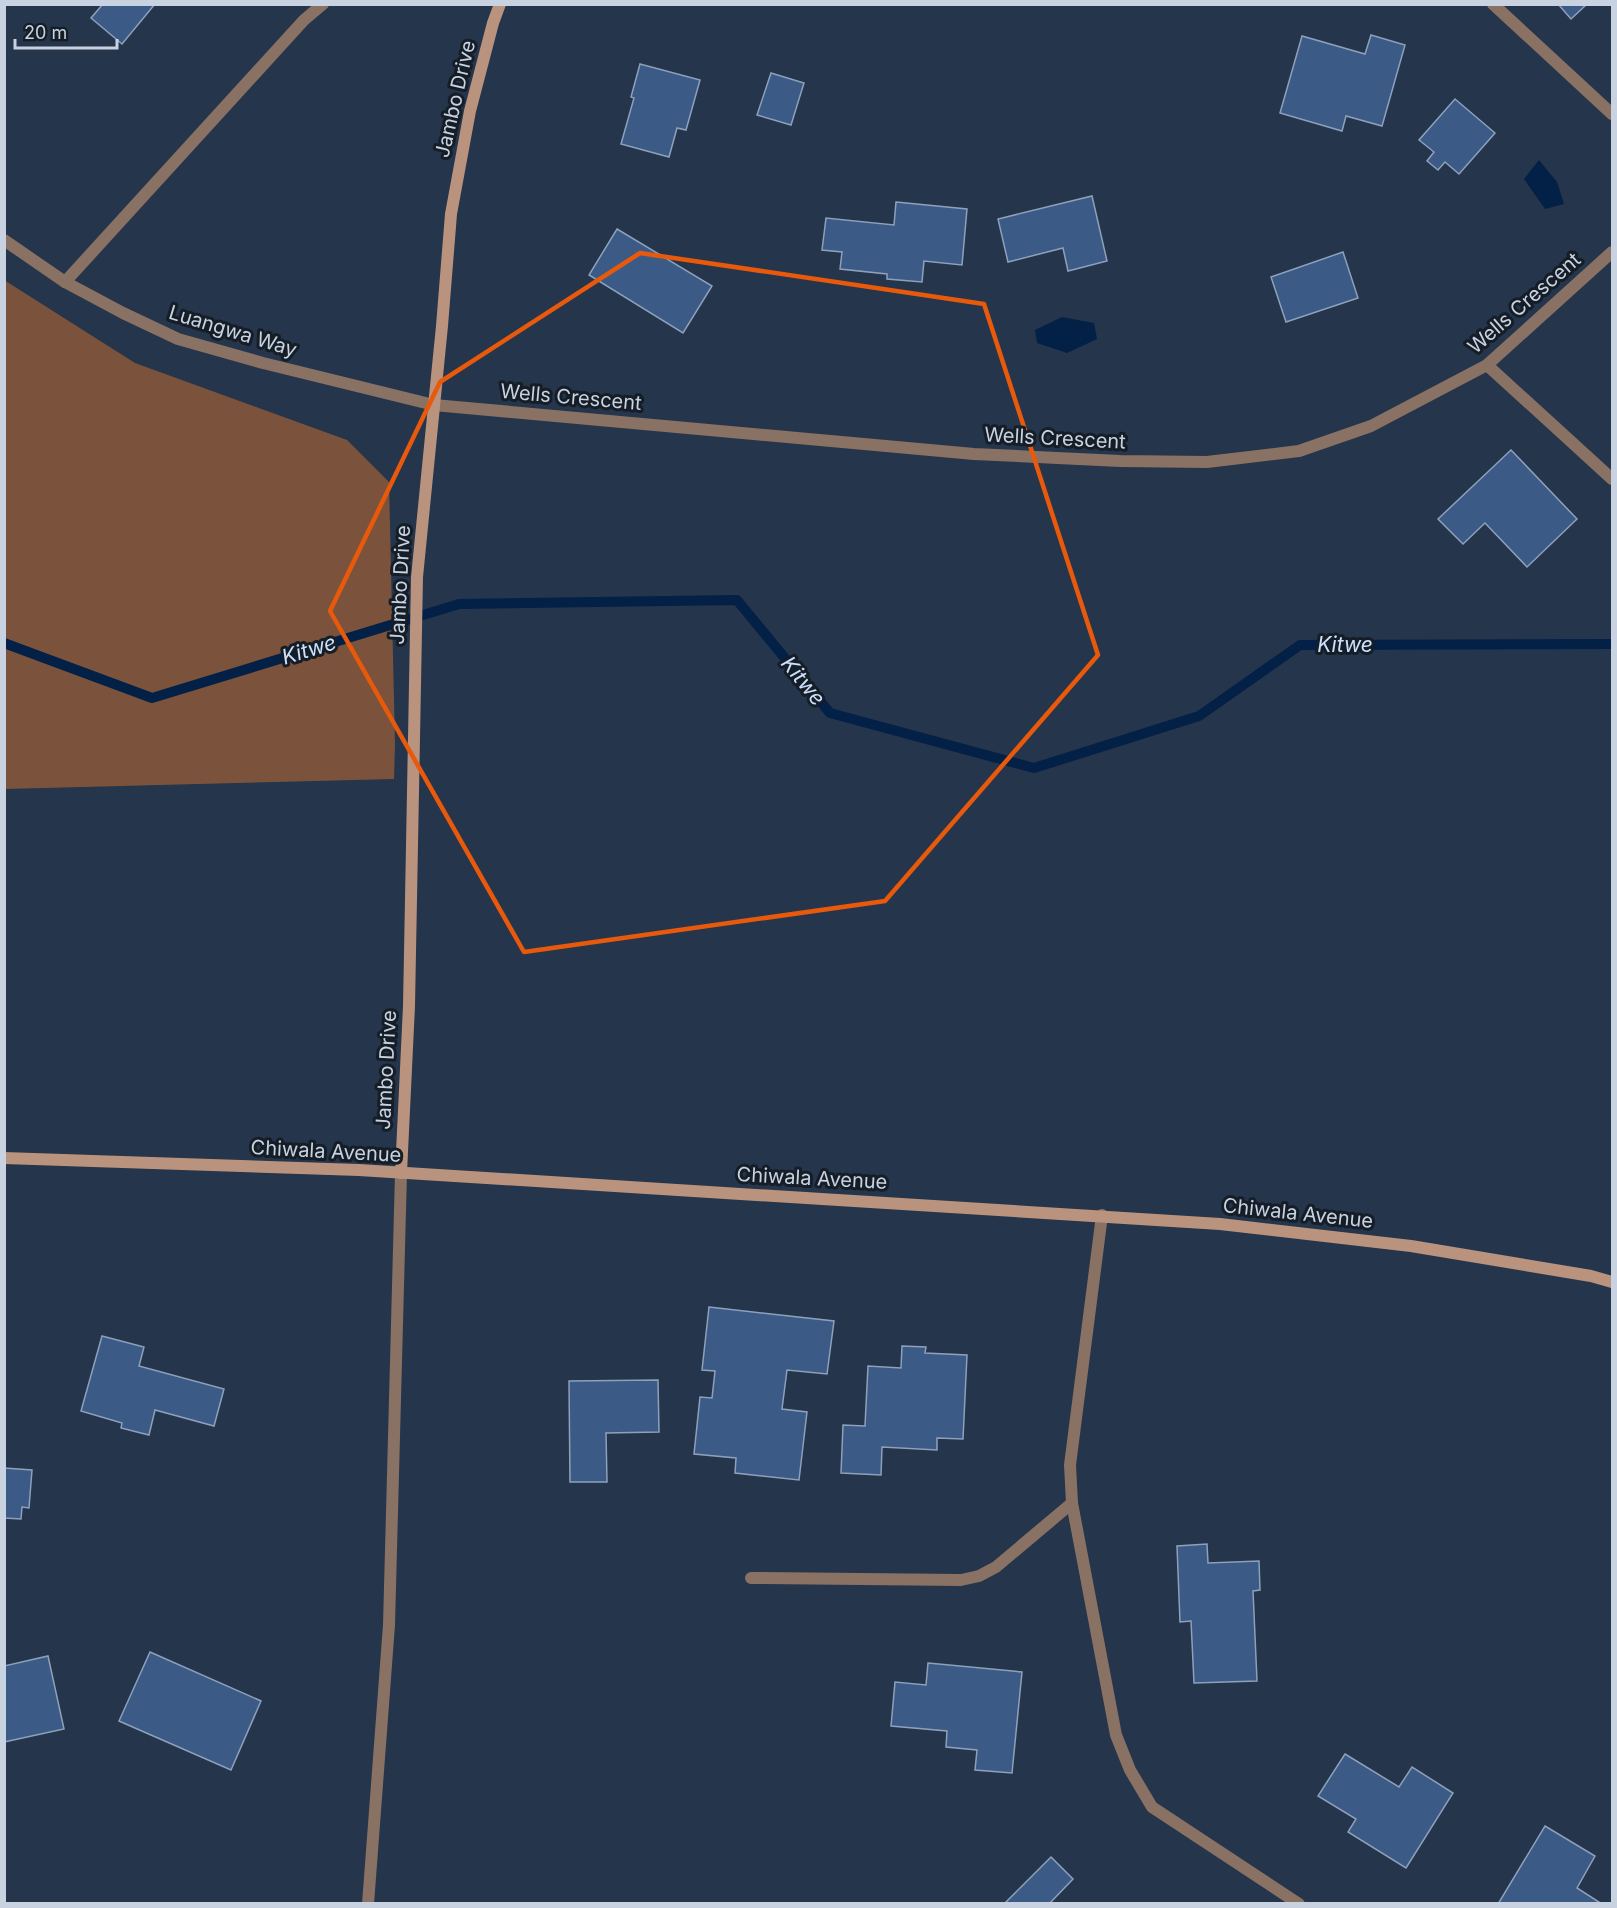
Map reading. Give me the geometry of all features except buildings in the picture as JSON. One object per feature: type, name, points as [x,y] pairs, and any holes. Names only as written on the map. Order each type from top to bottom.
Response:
[{"type":"main road","name":"Jambo Drive","points":[[401,1173],[409,1006],[417,577],[452,214],[471,111],[500,4]]},
{"type":"main road","name":"Chiwala Avenue","points":[[4,1158],[359,1170],[1220,1224],[1411,1246],[1591,1276],[1612,1282]]},
{"type":"street","points":[[65,282],[288,38],[323,4]]},
{"type":"street","points":[[1493,4],[1612,114]]},
{"type":"street","name":"Luangwa Way","points":[[4,240],[65,282],[178,339],[263,363],[434,405]]},
{"type":"street","name":"Wells Crescent","points":[[434,405],[974,454],[1120,461],[1207,462],[1299,451],[1371,426],[1487,365],[1612,252]]},
{"type":"street","points":[[1487,365],[1612,479]]},
{"type":"street","points":[[368,1904],[389,1625],[401,1173]]},
{"type":"street","points":[[1102,1215],[1070,1465],[1072,1503],[1116,1735],[1130,1770],[1152,1807],[1299,1904]]},
{"type":"street","points":[[751,1578],[960,1580],[978,1576],[996,1567],[1072,1503]]},
{"type":"highlighted area","points":[[640,253],[984,304],[1098,655],[885,901],[524,952],[330,611],[440,382]]},
{"type":"shaded area","points":[[4,280],[135,363],[347,440],[389,482],[394,779],[5,789]]},
{"type":"water","points":[[1539,160],[1557,182],[1564,204],[1545,209],[1524,179]]},
{"type":"water","points":[[1062,317],[1094,323],[1097,339],[1067,353],[1037,343],[1035,330]]},
{"type":"waterway","name":"Kitwe","points":[[4,643],[152,698],[459,604],[737,600],[830,713],[1034,768],[1199,716],[1300,645],[1612,644]]}]
